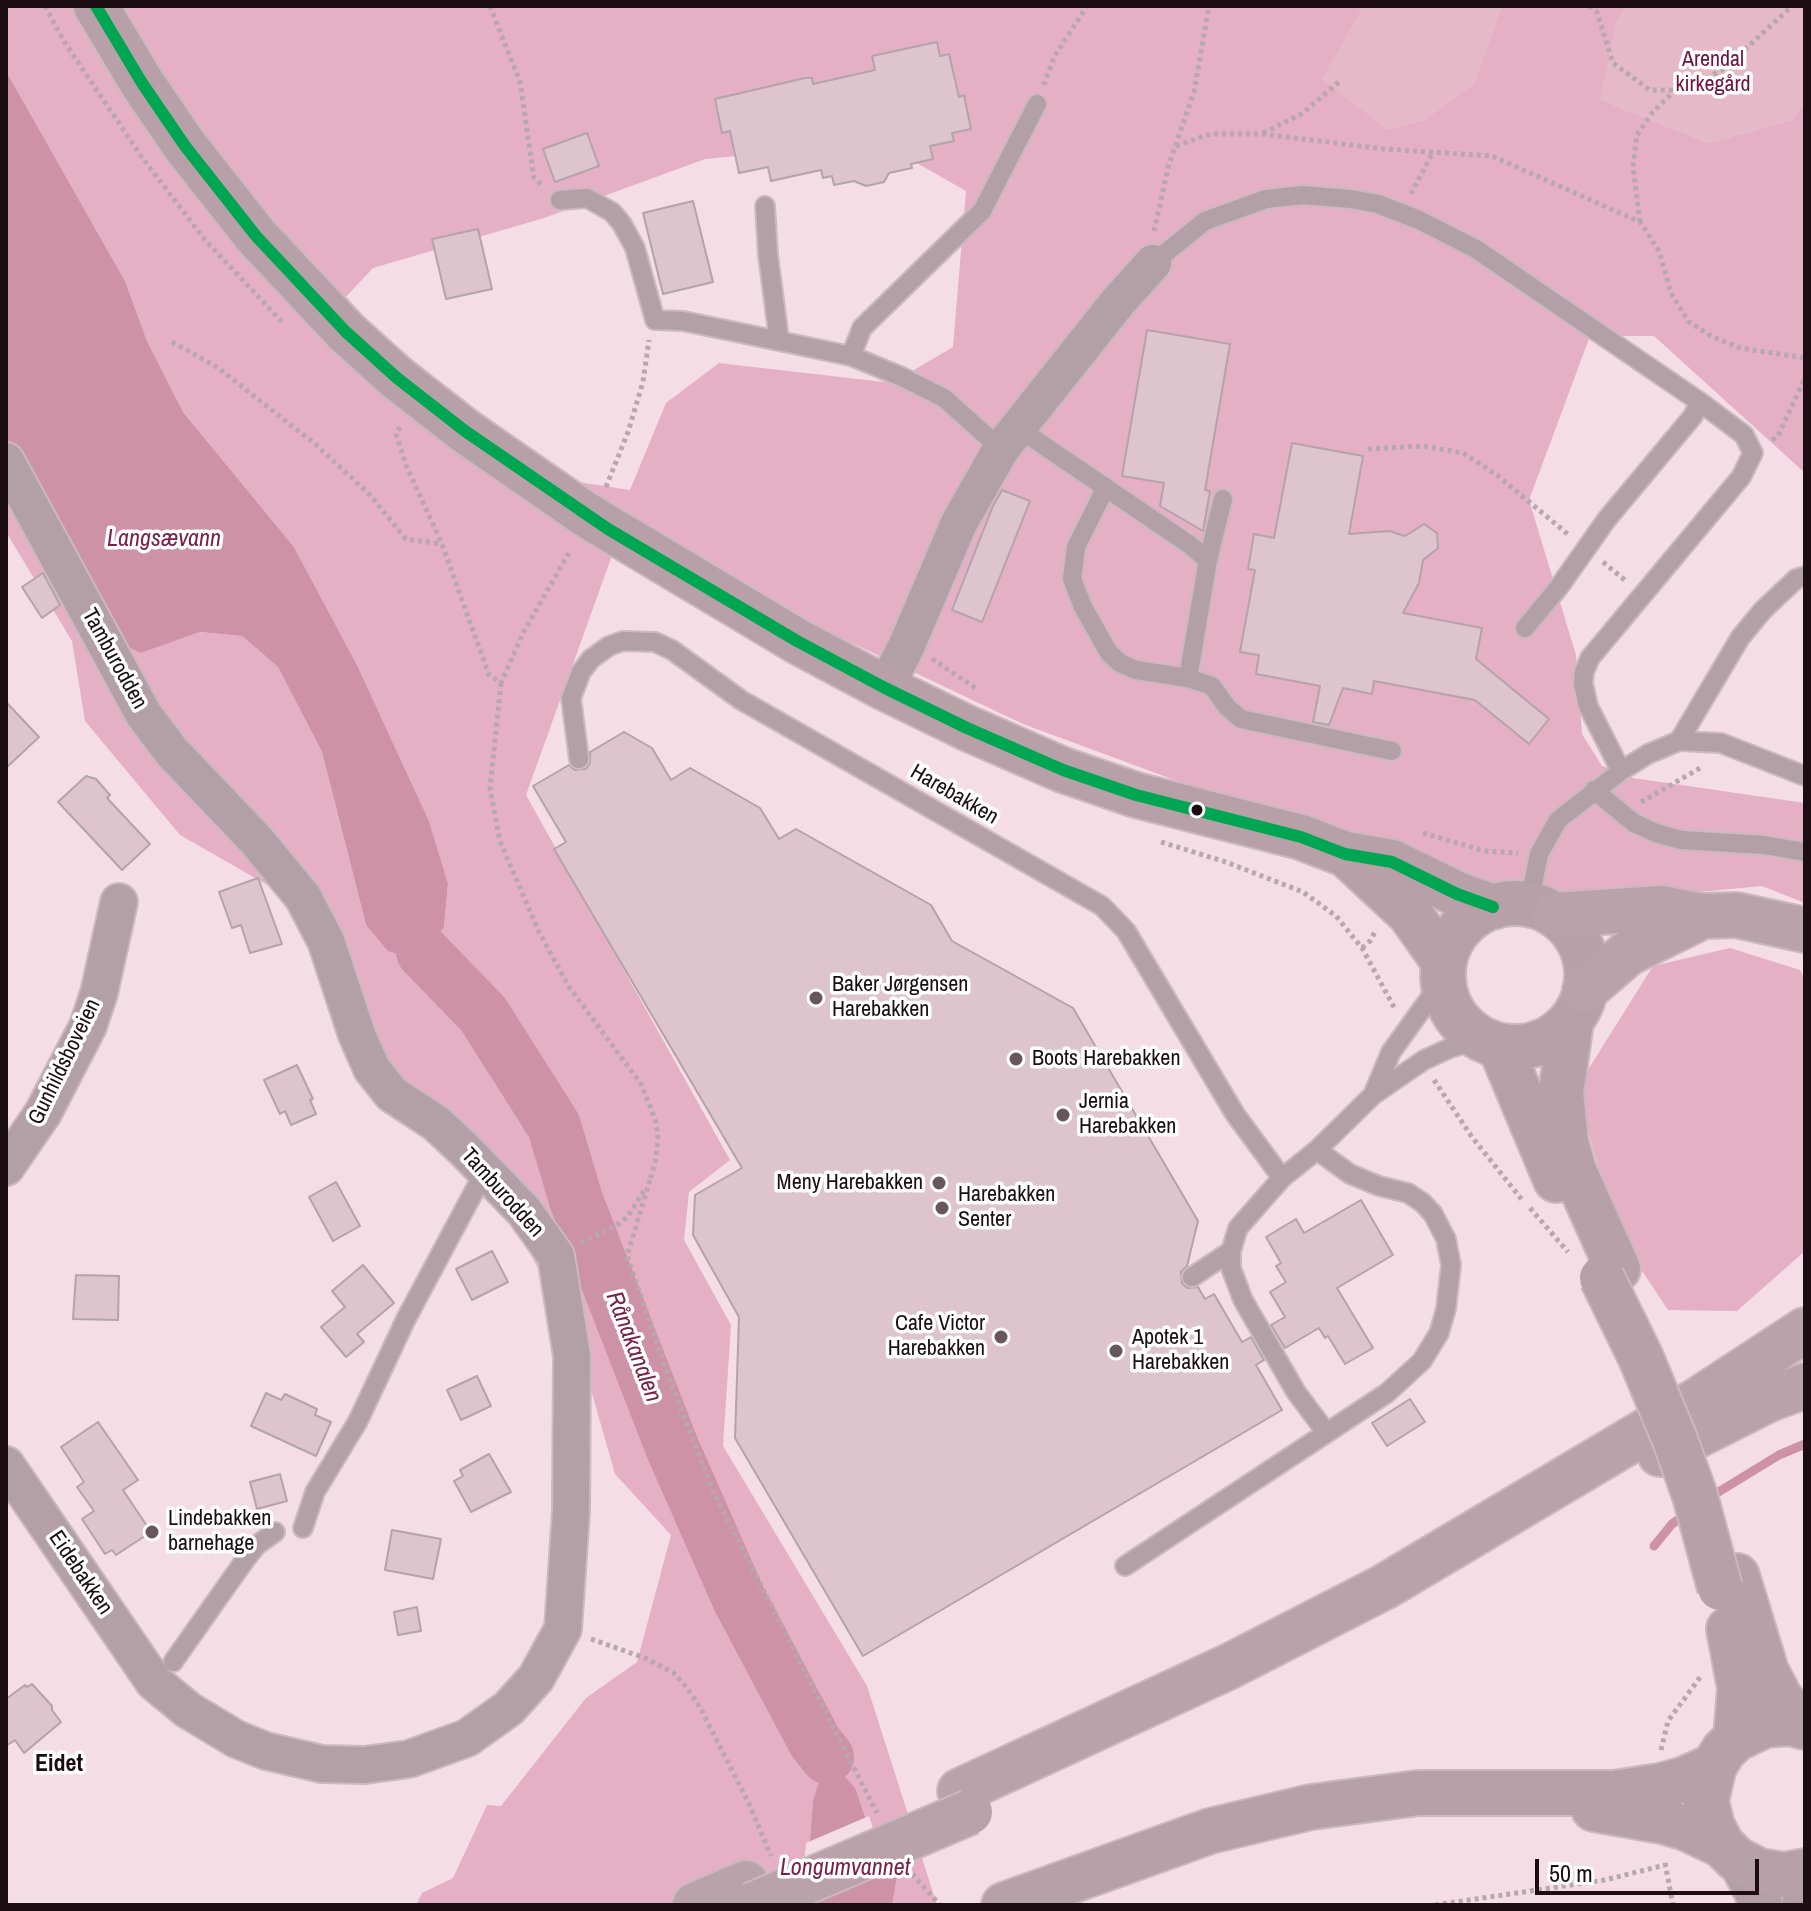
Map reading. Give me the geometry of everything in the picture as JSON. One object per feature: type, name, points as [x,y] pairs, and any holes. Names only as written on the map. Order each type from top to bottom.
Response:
[{"type":"highway","points":[[1526,909],[1662,908],[1703,916],[1736,915],[1804,930]]},
{"type":"highway","points":[[1578,1006],[1628,953],[1703,916]]},
{"type":"highway","points":[[1594,1463],[1805,1298]]},
{"type":"highway","points":[[965,1801],[1396,1580],[1695,1402],[1805,1330]]},
{"type":"highway","points":[[695,1905],[756,1888],[1238,1688],[1392,1611],[1491,1556],[1640,1464],[1805,1354]]},
{"type":"highway","points":[[1640,1464],[1769,1399],[1805,1386]]},
{"type":"main road","points":[[96,6],[142,83],[185,146],[256,236],[346,332],[397,378],[465,431],[589,519],[797,641],[885,688],[1063,770],[1136,795],[1301,837],[1345,854],[1392,862],[1457,894],[1526,909],[1571,930],[1582,948],[1587,969],[1561,1093],[1566,1143],[1598,1270]]},
{"type":"main road","points":[[1345,854],[1410,914],[1443,971]]},
{"type":"main road","points":[[1526,909],[1476,915],[1461,927],[1450,943],[1443,971],[1446,997],[1454,1014],[1466,1028],[1490,1042],[1520,1047],[1539,1043],[1557,1034],[1578,1006]]},
{"type":"main road","points":[[1490,1042],[1521,1091],[1541,1149],[1580,1236],[1641,1358],[1675,1440],[1699,1510],[1766,1671],[1780,1698],[1804,1726]]},
{"type":"main road","points":[[1728,1582],[1740,1688],[1725,1752],[1706,1801],[1712,1826],[1758,1894],[1760,1905]]},
{"type":"main road","points":[[1046,1905],[1086,1882],[1210,1831],[1311,1807],[1418,1793],[1615,1793],[1660,1786],[1685,1779],[1765,1725],[1790,1723],[1804,1726]]},
{"type":"main road","points":[[1004,1905],[1279,1828],[1348,1815],[1419,1808],[1490,1806],[1595,1809],[1686,1828],[1759,1871],[1784,1875],[1805,1871]]},
{"type":"street","points":[[885,688],[959,523],[1010,439],[1117,303],[1153,263]]},
{"type":"street","name":"Tamburodden","points":[[6,461],[144,715],[172,752],[256,840],[303,897],[326,941],[357,1035],[372,1069],[392,1094],[436,1123],[485,1171],[524,1211],[556,1256],[572,1356],[571,1512],[563,1629],[536,1678],[509,1708],[467,1738],[409,1759],[365,1765],[322,1764],[236,1739],[188,1710],[164,1672]]},
{"type":"street","name":"Gunhildsboveien","points":[[6,1167],[43,1113],[88,1026],[99,993],[119,902]]},
{"type":"street","name":"Eidebakken","points":[[6,1465],[164,1672]]},
{"type":"lane","points":[[851,356],[862,328],[982,211],[1037,104]]},
{"type":"lane","points":[[1153,263],[1205,221],[1266,199],[1303,195],[1351,199],[1401,213],[1476,249],[1744,435],[1753,453],[1741,477],[1590,658],[1584,672],[1588,706],[1617,774]]},
{"type":"lane","points":[[560,200],[587,198],[612,212],[622,224],[635,248],[655,320],[683,321],[779,339],[851,356],[902,377],[944,398],[1010,439],[1106,487],[1208,560]]},
{"type":"lane","points":[[765,206],[779,339]]},
{"type":"lane","points":[[1525,628],[1559,587],[1607,519],[1693,416],[1700,402]]},
{"type":"lane","points":[[1106,487],[1076,547],[1072,579],[1083,607],[1109,653],[1120,663],[1136,670],[1188,678],[1212,686],[1227,707],[1241,719],[1392,751]]},
{"type":"lane","points":[[1188,678],[1208,560],[1223,499]]},
{"type":"lane","points":[[1679,741],[1740,638],[1763,610],[1796,579],[1805,576]]},
{"type":"lane","name":"Harebakken","points":[[579,759],[571,698],[581,672],[591,659],[609,646],[623,641],[655,642],[672,650],[741,700],[1102,906],[1126,931],[1235,1114],[1282,1178]]},
{"type":"lane","points":[[1526,909],[1539,854],[1558,820],[1594,790],[1648,754],[1679,741],[1721,743],[1805,776]]},
{"type":"lane","points":[[1594,790],[1634,823],[1656,833],[1681,840],[1764,845],[1805,852]]},
{"type":"lane","points":[[1373,1095],[1391,1052],[1443,971]]},
{"type":"lane","points":[[1326,1432],[1296,1392],[1243,1300],[1231,1268],[1231,1251],[1238,1228],[1282,1178],[1317,1150],[1373,1095],[1424,1060],[1450,1048],[1490,1042]]},
{"type":"lane","points":[[1125,1566],[1387,1393],[1422,1361],[1439,1333],[1446,1309],[1451,1265],[1446,1239],[1433,1214],[1408,1193],[1350,1174],[1317,1150]]},
{"type":"lane","points":[[303,1528],[315,1492],[358,1421],[406,1319],[485,1171]]},
{"type":"lane","points":[[1192,1277],[1231,1251]]},
{"type":"lane","points":[[164,1672],[245,1560],[257,1545],[275,1532]]},
{"type":"path","points":[[490,6],[520,82],[534,178],[560,200]]},
{"type":"path","points":[[1037,104],[1054,57],[1087,6]]},
{"type":"path","points":[[1153,263],[1150,250],[1169,164],[1194,92],[1209,6]]},
{"type":"path","points":[[1589,6],[1597,12],[1613,63],[1650,90],[1675,90],[1699,83],[1725,68],[1792,6]]},
{"type":"path","points":[[1262,134],[1303,113],[1340,81]]},
{"type":"path","points":[[1675,90],[1652,113],[1637,135],[1633,166],[1640,222],[1659,251],[1671,293],[1688,321],[1711,336],[1740,348],[1805,358]]},
{"type":"path","points":[[1176,146],[1210,134],[1262,134],[1384,149],[1492,156],[1640,222]]},
{"type":"path","points":[[1401,213],[1433,152]]},
{"type":"path","points":[[655,320],[643,382],[628,432],[589,519],[523,633],[501,683],[490,789],[500,841],[539,932],[569,987],[641,1084],[655,1119],[658,1135],[656,1159],[627,1256],[669,1378],[713,1491],[880,1817]]},
{"type":"path","points":[[172,342],[217,367],[314,443],[370,495],[406,539],[442,544]]},
{"type":"path","points":[[1753,453],[1778,436],[1805,378]]},
{"type":"path","points":[[400,427],[396,434],[406,465],[442,544],[489,675],[501,683]]},
{"type":"path","points":[[1368,449],[1423,446],[1463,453],[1497,475],[1643,594]]},
{"type":"path","points":[[906,647],[923,653],[980,691]]},
{"type":"path","points":[[1617,774],[1638,804],[1709,764]]},
{"type":"path","points":[[1425,834],[1485,851],[1539,854]]},
{"type":"path","points":[[1214,858],[1303,892],[1336,916],[1362,948],[1396,1012]]},
{"type":"path","points":[[1362,948],[1370,941],[1382,920]]},
{"type":"path","points":[[1429,1073],[1472,1137],[1598,1270]]},
{"type":"path","points":[[576,1245],[628,1216],[650,1180]]},
{"type":"path","points":[[563,1629],[645,1658],[674,1673],[687,1688],[701,1709],[749,1804],[756,1888]]},
{"type":"path","points":[[1660,1762],[1668,1721],[1703,1670]]},
{"type":"path","points":[[1664,1852],[1673,1905]]},
{"type":"path","points":[[1435,1905],[1605,1880],[1665,1865]]},
{"type":"path","points":[[908,1867],[940,1905]]},
{"type":"green space","points":[[1364,6],[1502,6],[1474,83],[1424,120],[1387,129],[1321,79]]},
{"type":"green space","name":"Arendal kirkegård","points":[[1627,6],[1805,6],[1805,102],[1792,120],[1708,143],[1599,100],[1616,23]]},
{"type":"shaded area","points":[[6,6],[1364,6],[1322,79],[1387,129],[1424,120],[1474,83],[1502,6],[1627,6],[1616,23],[1600,100],[1708,143],[1792,120],[1805,102],[1805,473],[1654,336],[1590,336],[1529,500],[1576,655],[1582,734],[1602,766],[1633,778],[1805,803],[1805,903],[1762,886],[1615,900],[1467,888],[1023,724],[620,533],[526,795],[730,1160],[689,1192],[684,1240],[731,1325],[723,1446],[867,1686],[937,1905],[892,1905],[897,1878],[882,1867],[827,1758],[813,1800],[805,1905],[416,1905],[422,1893],[453,1878],[487,1805],[501,1806],[586,1698],[637,1662],[671,1535],[615,1474],[581,1355],[502,1196],[370,1075],[313,911],[180,835],[85,721],[72,641],[6,532],[6,437],[72,577],[141,653],[200,632],[242,636],[278,667],[322,752],[366,925],[423,952],[444,927],[448,885],[429,821],[357,665],[294,547],[183,412],[147,341],[125,281],[6,71]],"holes":[[[880,142],[966,191],[953,347],[892,383],[719,363],[666,403],[630,490],[552,478],[325,319],[373,268],[544,218],[705,159]]]},
{"type":"shaded area","points":[[1730,948],[1800,970],[1805,979],[1805,1251],[1737,1311],[1668,1310],[1617,1233],[1576,1089],[1653,966]]},
{"type":"water","name":"Langsævann","points":[[6,71],[125,281],[147,341],[183,412],[294,547],[357,665],[429,821],[448,884],[444,927],[419,960],[388,951],[366,925],[322,752],[278,667],[242,636],[200,632],[141,653],[112,640],[72,577],[6,437]]},
{"type":"water","name":"Longumvannet","points":[[827,1757],[855,1788],[882,1867],[897,1878],[892,1905],[805,1905],[813,1800]]},
{"type":"pier","points":[[869,1816],[885,1865],[801,1902],[806,1843]]},
{"type":"building","points":[[937,42],[940,56],[949,54],[959,97],[964,95],[971,129],[952,133],[954,141],[930,146],[933,159],[911,164],[912,168],[889,173],[884,182],[866,186],[854,181],[834,185],[832,176],[823,178],[821,170],[771,181],[768,167],[739,173],[730,131],[722,133],[715,99],[805,78],[812,78],[813,84],[875,70],[872,56]]},
{"type":"building","points":[[587,133],[599,166],[555,182],[543,149]]},
{"type":"building","points":[[693,201],[713,282],[663,294],[643,213]]},
{"type":"building","points":[[478,229],[492,289],[446,299],[432,239]]},
{"type":"building","points":[[1147,330],[1230,344],[1205,490],[1210,491],[1203,531],[1160,506],[1164,483],[1122,476]]},
{"type":"building","points":[[1292,443],[1363,456],[1349,534],[1389,531],[1405,536],[1424,524],[1437,533],[1438,548],[1423,560],[1419,583],[1403,613],[1482,628],[1476,659],[1549,719],[1529,744],[1475,700],[1374,681],[1372,694],[1343,688],[1329,725],[1313,722],[1320,686],[1256,674],[1259,655],[1240,652],[1255,570],[1248,569],[1254,534],[1274,538]]},
{"type":"building","points":[[1002,490],[1030,501],[982,622],[952,610]]},
{"type":"building","points":[[43,573],[60,605],[42,618],[22,587]]},
{"type":"building","points":[[6,702],[39,737],[6,768]]},
{"type":"building","name":"Harebakken Senter","points":[[624,732],[652,748],[671,780],[690,768],[760,808],[779,839],[796,829],[931,905],[952,941],[1073,1008],[1198,1221],[1187,1266],[1181,1272],[1182,1283],[1187,1288],[1198,1287],[1205,1299],[1214,1294],[1242,1342],[1251,1337],[1264,1360],[1256,1365],[1282,1410],[863,1656],[735,1438],[739,1317],[693,1235],[695,1195],[742,1168],[554,849],[566,842],[533,786],[569,765],[575,770],[586,769],[590,763],[590,752]]},
{"type":"building","points":[[86,776],[96,779],[110,795],[107,798],[150,844],[122,870],[58,802]]},
{"type":"building","points":[[258,878],[282,944],[250,953],[241,925],[232,928],[219,892]]},
{"type":"building","points":[[297,1065],[313,1099],[310,1100],[316,1114],[291,1125],[285,1111],[280,1114],[264,1080]]},
{"type":"building","points":[[336,1182],[360,1226],[333,1241],[309,1197]]},
{"type":"building","points":[[1361,1200],[1393,1255],[1337,1288],[1373,1348],[1345,1364],[1328,1336],[1325,1338],[1319,1328],[1285,1348],[1271,1325],[1285,1317],[1270,1292],[1286,1282],[1276,1266],[1281,1263],[1266,1237],[1296,1219],[1304,1233]]},
{"type":"building","points":[[492,1251],[508,1282],[472,1300],[456,1269]]},
{"type":"building","points":[[363,1265],[394,1303],[357,1334],[364,1342],[346,1357],[321,1327],[345,1307],[332,1291]]},
{"type":"building","points":[[76,1275],[119,1276],[118,1320],[73,1319]]},
{"type":"building","points":[[477,1376],[491,1406],[461,1420],[447,1390]]},
{"type":"building","points":[[266,1393],[281,1400],[285,1394],[317,1409],[315,1415],[331,1422],[316,1456],[251,1426]]},
{"type":"building","points":[[1410,1399],[1425,1422],[1387,1446],[1372,1423]]},
{"type":"building","points":[[98,1422],[138,1480],[123,1490],[151,1532],[116,1555],[112,1550],[105,1554],[82,1519],[94,1511],[77,1487],[84,1482],[61,1447]]},
{"type":"building","points":[[489,1454],[511,1492],[471,1512],[454,1481],[463,1476],[460,1470]]},
{"type":"building","points":[[280,1474],[287,1501],[257,1509],[250,1482]]},
{"type":"building","points":[[392,1530],[441,1539],[433,1579],[385,1570]]},
{"type":"building","points":[[417,1607],[421,1631],[398,1635],[394,1612]]},
{"type":"building","points":[[32,1684],[52,1706],[61,1722],[24,1753],[15,1740],[6,1746],[6,1699],[25,1685]]},
{"type":"waterway","name":"Rånakanalen","points":[[423,952],[483,1014],[554,1126],[576,1200],[672,1447],[739,1599],[815,1742],[827,1757]]},
{"type":"waterway","points":[[1707,1499],[1779,1455],[1805,1444]]},
{"type":"waterway","points":[[1654,1546],[1672,1524],[1689,1512]]},
{"type":"transit line","points":[[96,6],[142,83],[185,146],[256,236],[346,332],[397,378],[465,431],[608,529],[797,641],[885,688],[1063,770],[1136,795],[1301,837],[1345,854],[1392,862],[1457,894],[1493,907]]},
{"type":"place","name":"Baker Jørgensen Harebakken","points":[[816,998]]},
{"type":"place","name":"Boots Harebakken","points":[[1016,1059]]},
{"type":"place","name":"Jernia Harebakken","points":[[1063,1115]]},
{"type":"place","name":"Meny Harebakken","points":[[939,1183]]},
{"type":"place","name":"Harebakken Senter","points":[[942,1208]]},
{"type":"place","name":"Cafe Victor Harebakken","points":[[1001,1337]]},
{"type":"place","name":"Apotek 1 Harebakken","points":[[1116,1351]]},
{"type":"place","name":"Lindebakken barnehage","points":[[152,1532]]},
{"type":"district","name":"Eidet","points":[[59,1765]]}]
